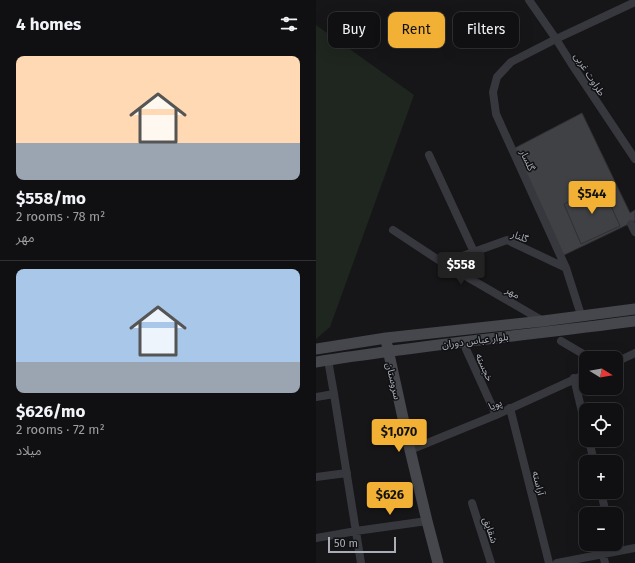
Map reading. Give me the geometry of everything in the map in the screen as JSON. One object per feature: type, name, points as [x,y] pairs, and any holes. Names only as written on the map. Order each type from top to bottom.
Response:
[{"type":"street","name":"طراوت غربی","points":[[529,0],[556,38],[570,63],[635,158]]},
{"type":"street","name":"گلسار","points":[[581,315],[566,268],[496,114],[493,92],[497,77],[511,62],[556,38],[635,2]]},
{"type":"street","points":[[429,155],[474,252]]},
{"type":"street","points":[[631,224],[635,232]]},
{"type":"street","name":"مهر","points":[[393,230],[443,264],[543,321]]},
{"type":"street","name":"گلنار","points":[[443,264],[507,240],[566,268]]},
{"type":"street","name":"بلوار عباس دوران","points":[[316,349],[386,338],[543,321],[635,309]]},
{"type":"street","name":"بلوار عباس دوران","points":[[316,362],[388,351],[635,322]]},
{"type":"street","name":"سروستان","points":[[386,338],[410,450],[438,563]]},
{"type":"street","points":[[561,341],[579,352]]},
{"type":"street","name":"خجسته","points":[[466,350],[496,415]]},
{"type":"street","points":[[623,359],[635,353]]},
{"type":"street","points":[[328,360],[361,563]]},
{"type":"street","name":"پویا","points":[[410,450],[496,415],[579,376]]},
{"type":"street","points":[[574,378],[580,403]]},
{"type":"street","points":[[316,397],[334,394]]},
{"type":"street","name":"آراسته","points":[[510,408],[549,563]]},
{"type":"street","points":[[316,477],[347,473]]},
{"type":"street","name":"شقایق","points":[[472,503],[491,563]]},
{"type":"street","points":[[316,538],[427,521]]},
{"type":"street","points":[[557,563],[604,559],[616,553],[635,548]]},
{"type":"shaded area","points":[[316,25],[328,34],[328,48],[348,48],[414,95],[330,327],[316,339]]},
{"type":"building","points":[[582,113],[630,213],[635,210],[635,221],[562,256],[513,149]]},
{"type":"building","points":[[602,186],[620,226],[581,244],[564,204]]}]
